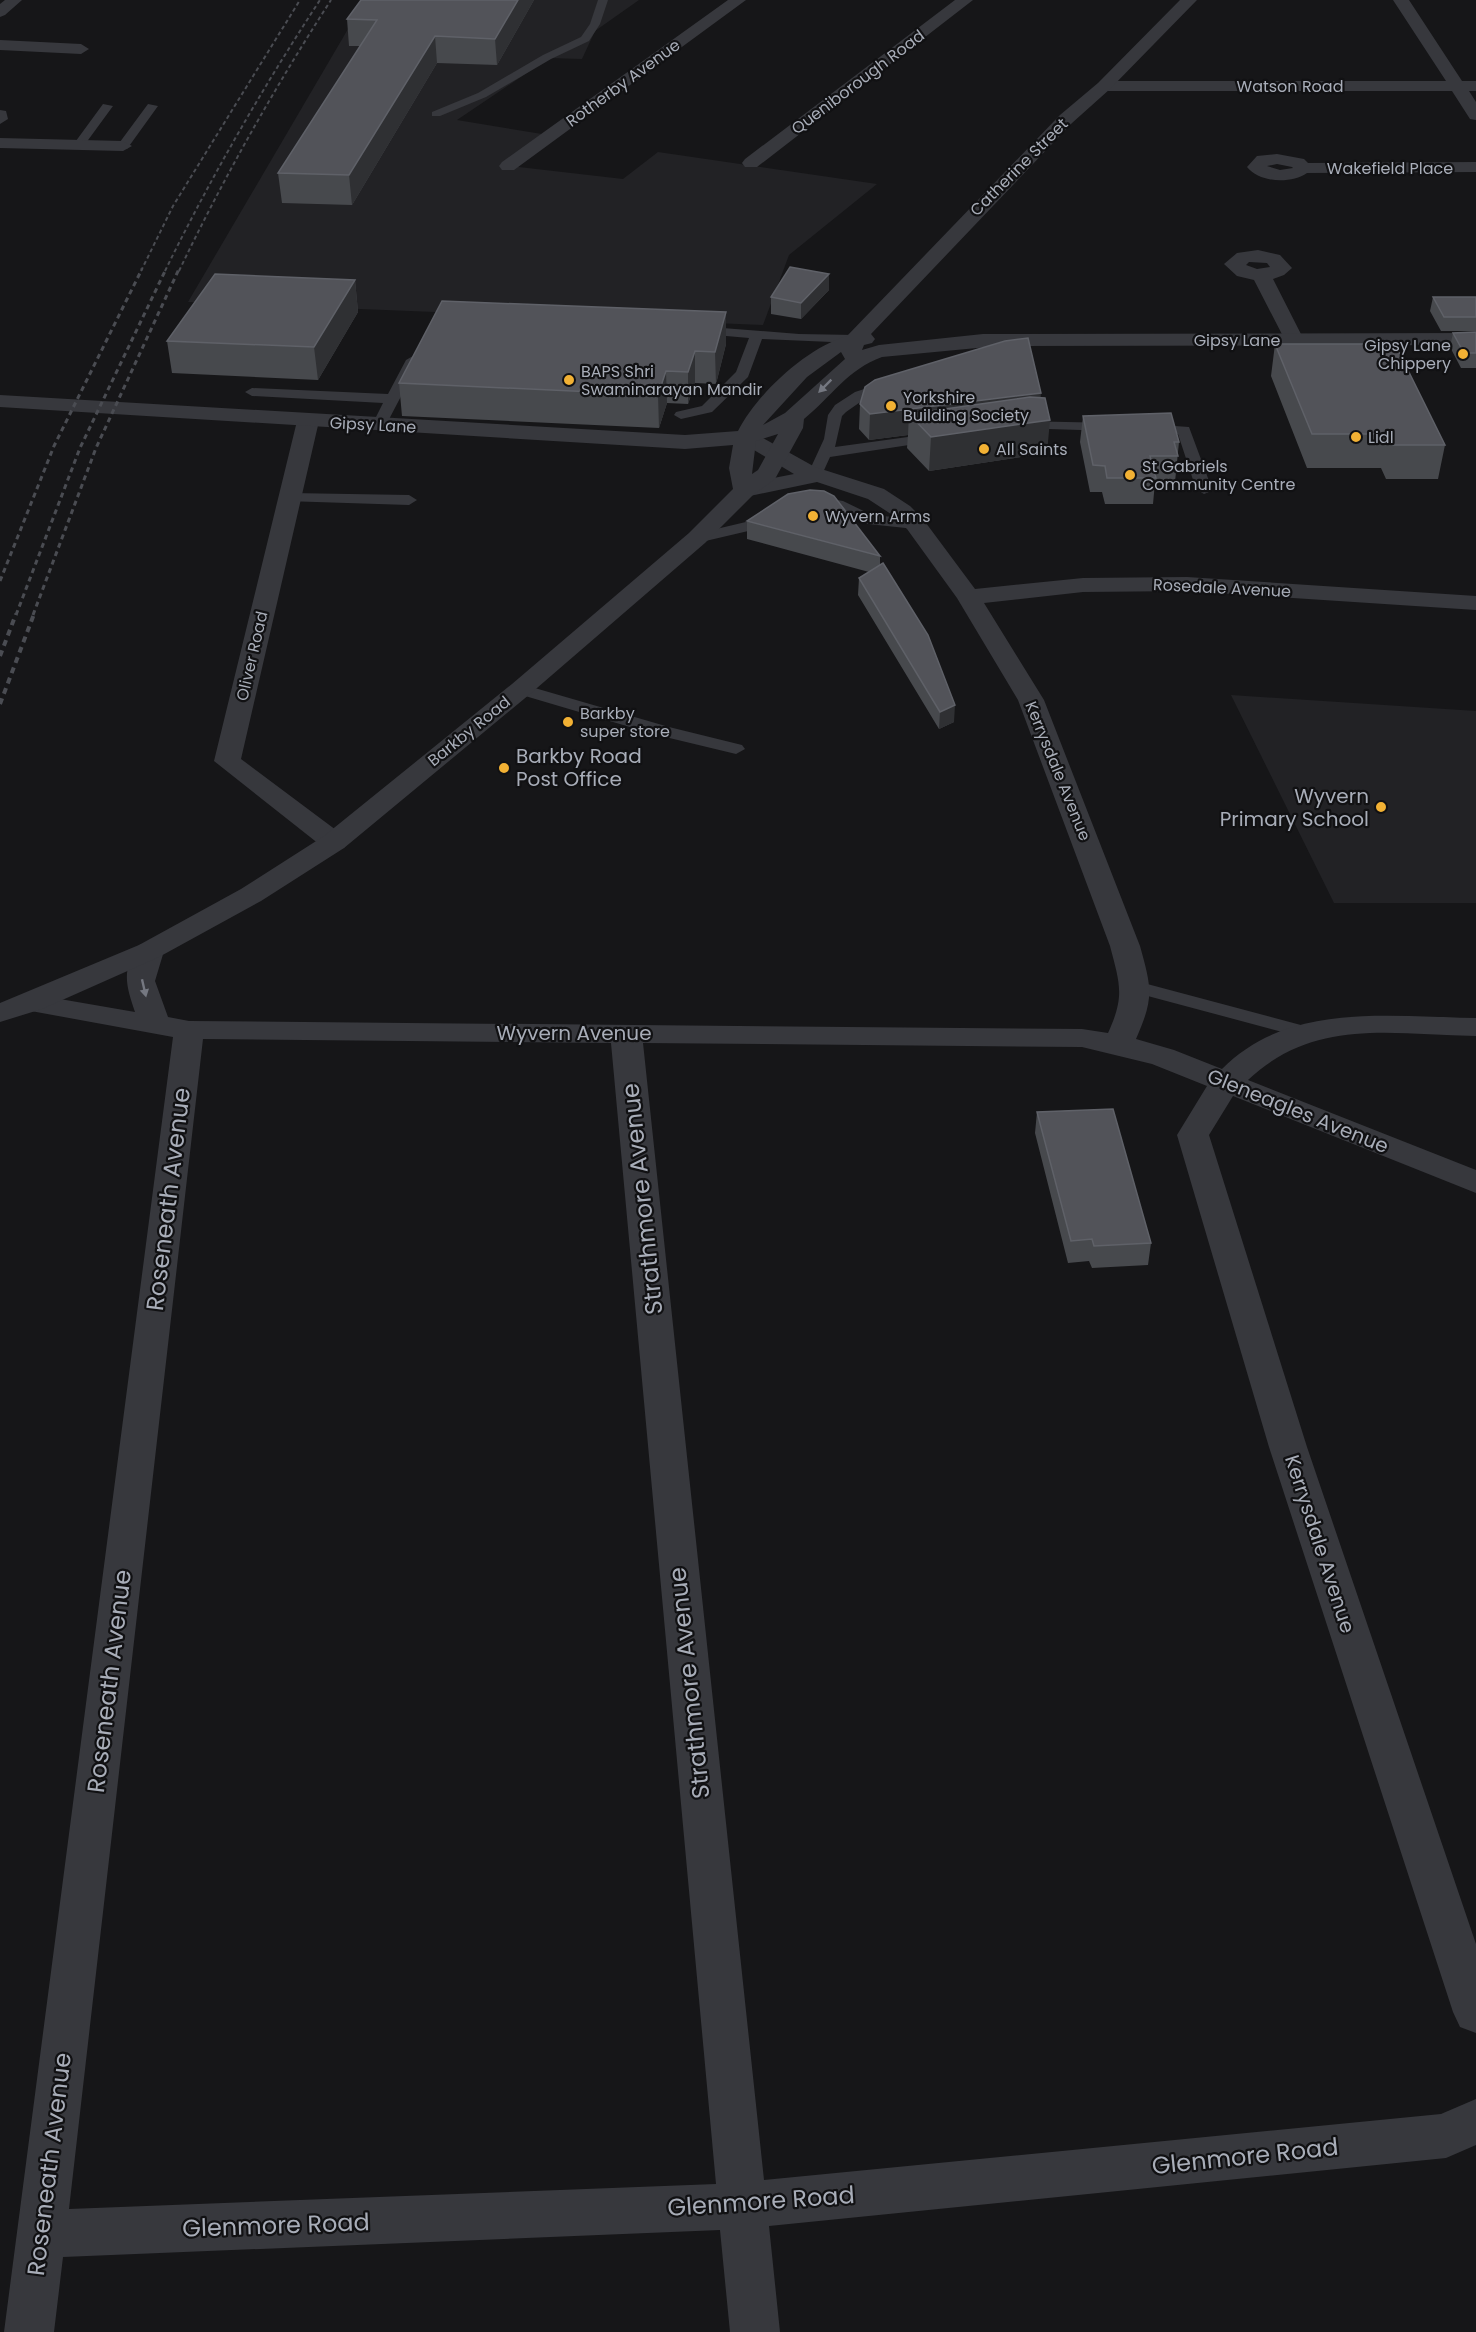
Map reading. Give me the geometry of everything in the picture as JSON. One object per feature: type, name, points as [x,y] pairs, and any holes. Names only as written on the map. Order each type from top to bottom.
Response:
[{"type":"street","points":[[0,12],[14,0]]},
{"type":"street","name":"Rotherby Avenue","points":[[508,166],[738,0]]},
{"type":"street","name":"Queniborough Road","points":[[751,163],[965,0]]},
{"type":"street","name":"Catherine Street","points":[[855,339],[892,319],[1066,119],[1104,86],[1189,0]]},
{"type":"street","points":[[1401,0],[1476,115]]},
{"type":"street","points":[[0,45],[81,49]]},
{"type":"street","name":"Watson Road","points":[[1104,86],[1476,86]]},
{"type":"street","points":[[0,143],[123,146]]},
{"type":"street","name":"Wakefield Place","points":[[1303,168],[1476,167]]},
{"type":"street","points":[[1261,274],[1294,340]]},
{"type":"street","points":[[892,319],[937,338]]},
{"type":"street","name":"Gipsy Lane","points":[[747,436],[759,416],[814,360],[855,339],[937,338],[992,349]]},
{"type":"street","points":[[849,362],[855,339]]},
{"type":"street","name":"Gipsy Lane","points":[[0,401],[685,442],[747,436],[769,429],[794,417],[849,362],[879,351],[1214,345],[1294,340],[1476,339]]},
{"type":"street","name":"Barkby Road","points":[[0,1013],[31,1003],[149,951],[251,895],[334,842],[521,689],[697,538],[742,480],[767,474],[778,456],[794,417]]},
{"type":"street","name":"Oliver Road","points":[[308,421],[227,760],[334,842]]},
{"type":"street","points":[[742,480],[747,436]]},
{"type":"street","name":"Kerrysdale Avenue","points":[[747,436],[816,476]]},
{"type":"street","points":[[685,442],[709,451],[742,480]]},
{"type":"street","name":"Kerrysdale Avenue","points":[[742,480],[816,476],[841,481],[876,494],[902,511],[915,524],[968,597],[1031,700],[1125,946],[1137,987],[1132,1013],[1118,1044]]},
{"type":"street","name":"Rosedale Avenue","points":[[968,597],[1083,585],[1187,584],[1476,603]]},
{"type":"street","points":[[149,951],[141,981],[172,1028]]},
{"type":"street","name":"Wyvern Avenue","points":[[31,1003],[172,1028],[626,1034],[1018,1035],[1082,1038],[1118,1044]]},
{"type":"street","points":[[1227,1082],[1272,1046],[1305,1032],[1347,1026],[1476,1027]]},
{"type":"street","name":"Roseneath Avenue","points":[[28,2332],[41,2234],[172,1028]]},
{"type":"street","name":"Strathmore Avenue","points":[[626,1034],[740,2206],[755,2332]]},
{"type":"street","name":"Gleneagles Avenue","points":[[1118,1044],[1163,1057],[1476,1182]]},
{"type":"street","name":"Kerrysdale Avenue","points":[[1227,1082],[1203,1113],[1193,1135],[1288,1447],[1476,2012]]},
{"type":"street","name":"Glenmore Road","points":[[41,2234],[740,2206],[1446,2136],[1476,2121]]},
{"type":"lane","points":[[436,114],[482,95],[547,57],[585,39],[595,24],[603,0]]},
{"type":"lane","points":[[78,145],[107,106]]},
{"type":"lane","points":[[123,146],[152,106]]},
{"type":"lane","points":[[686,330],[855,339]]},
{"type":"lane","points":[[681,415],[707,409],[743,374],[757,335]]},
{"type":"lane","points":[[379,425],[420,345]]},
{"type":"lane","points":[[816,476],[819,465],[828,453],[836,427],[835,415],[844,402],[868,391],[907,380]]},
{"type":"lane","points":[[252,392],[392,399]]},
{"type":"lane","points":[[1004,427],[1027,424],[1184,430],[1204,489]]},
{"type":"lane","points":[[828,453],[957,434]]},
{"type":"lane","points":[[290,498],[409,500]]},
{"type":"lane","points":[[697,538],[755,525],[781,507],[803,500],[838,504],[868,519],[915,524]]},
{"type":"lane","points":[[521,689],[663,731],[736,748]]},
{"type":"lane","points":[[1137,987],[1305,1032]]},
{"type":"shaded area","points":[[365,0],[639,0],[595,31],[582,59],[549,58],[457,120],[542,134],[502,165],[623,179],[658,152],[877,184],[789,255],[763,325],[188,302]]},
{"type":"shaded area","name":"Wyvern Primary School","points":[[1231,695],[1476,711],[1476,903],[1334,903]]},
{"type":"building","points":[[361,0],[518,0],[495,39],[435,36],[349,175],[278,173],[377,20],[347,19]]},
{"type":"building","points":[[790,267],[829,274],[801,303],[771,297]]},
{"type":"building","points":[[215,274],[355,280],[314,347],[167,341]]},
{"type":"building","points":[[1433,297],[1476,297],[1476,317],[1444,317]]},
{"type":"building","points":[[442,301],[726,312],[715,352],[695,351],[688,372],[666,371],[658,395],[399,383]]},
{"type":"building","points":[[1476,332],[1476,353],[1464,353],[1453,333]]},
{"type":"building","points":[[1028,338],[1041,393],[870,414],[860,404],[865,387],[875,380],[1005,341]]},
{"type":"building","points":[[1275,344],[1395,344],[1445,445],[1392,445],[1386,434],[1312,434]]},
{"type":"building","points":[[1030,397],[1045,398],[1050,420],[931,437],[909,414]]},
{"type":"building","points":[[1171,413],[1179,442],[1174,442],[1178,456],[1150,456],[1156,478],[1107,478],[1105,466],[1093,465],[1083,416]]},
{"type":"building","points":[[810,490],[824,491],[834,496],[880,556],[747,521],[788,494]]},
{"type":"building","points":[[883,563],[928,635],[955,705],[940,712],[859,578]]},
{"type":"building","points":[[1113,1109],[1151,1243],[1094,1246],[1092,1239],[1071,1241],[1037,1112]]},
{"type":"railway","points":[[141,271],[173,206],[300,0]]},
{"type":"railway","points":[[166,270],[238,133],[320,0]]},
{"type":"railway","points":[[179,271],[251,133],[331,0]]},
{"type":"railway","points":[[0,581],[54,446],[142,269]]},
{"type":"railway","points":[[33,615],[96,448],[179,269]]},
{"type":"railway","points":[[16,615],[80,448],[166,270]]},
{"type":"railway","points":[[0,656],[16,614]]},
{"type":"railway","points":[[0,704],[34,614]]},
{"type":"place","name":"Gipsy Lane Chippery","points":[[1463,354]]},
{"type":"place","name":"BAPS Shri Swaminarayan Mandir","points":[[569,380]]},
{"type":"place","name":"Yorkshire Building Society","points":[[891,406]]},
{"type":"place","name":"Lidl","points":[[1356,437]]},
{"type":"place","name":"All Saints","points":[[984,449]]},
{"type":"place","name":"St Gabriels Community Centre","points":[[1130,475]]},
{"type":"place","name":"Wyvern Arms","points":[[813,516]]},
{"type":"place","name":"Barkby super store","points":[[568,722]]},
{"type":"place","name":"Barkby Road Post Office","points":[[504,768]]},
{"type":"place","name":"Wyvern Primary School","points":[[1381,807]]}]
